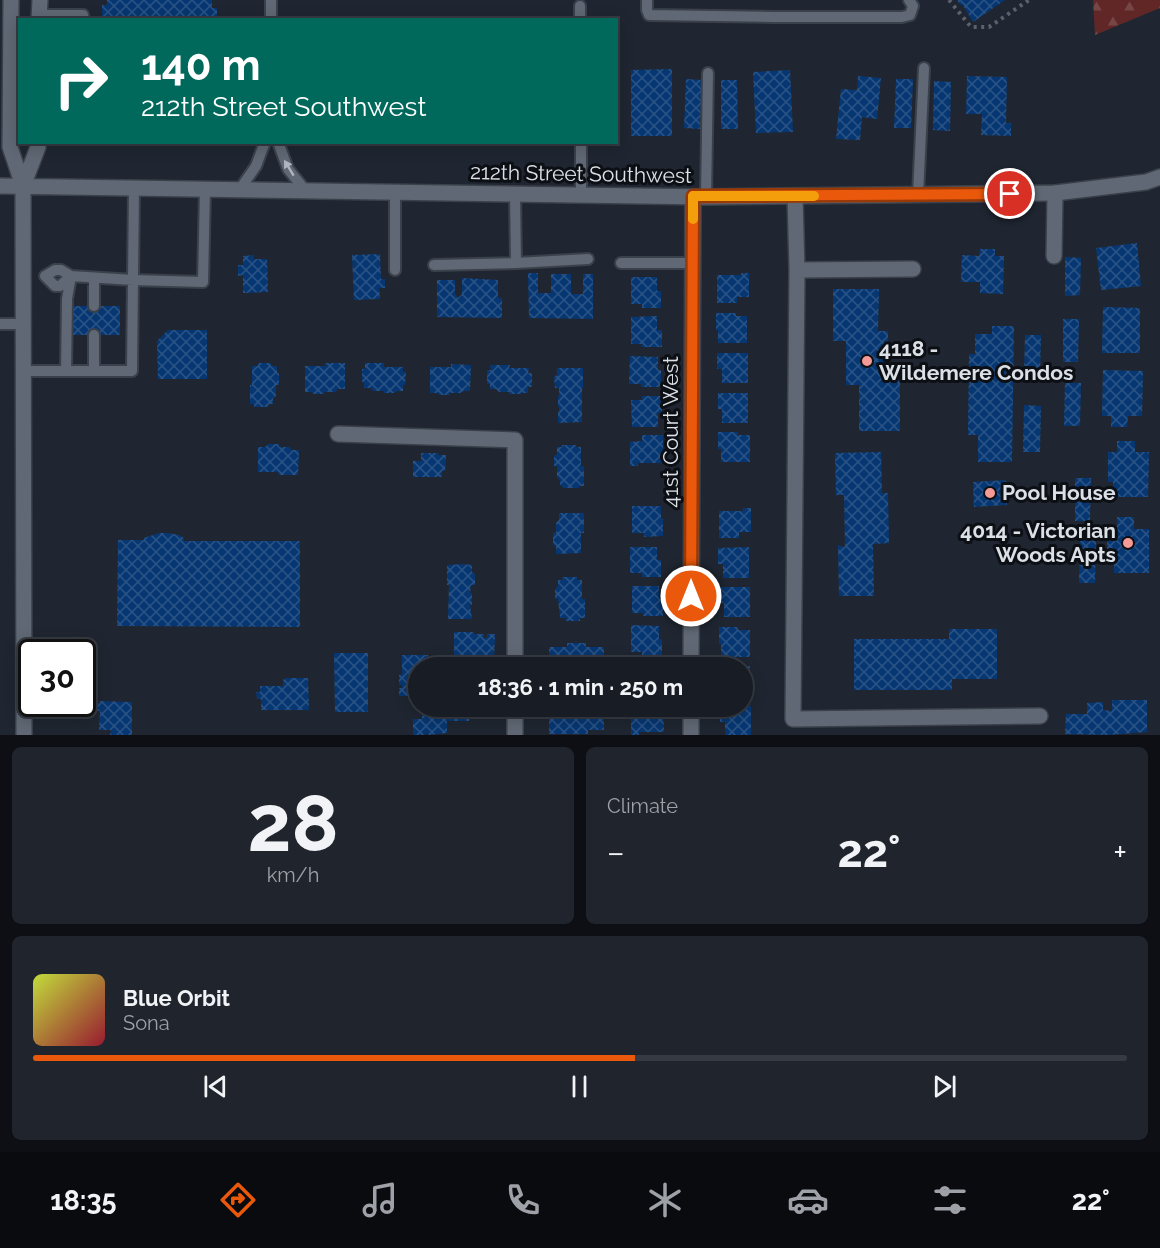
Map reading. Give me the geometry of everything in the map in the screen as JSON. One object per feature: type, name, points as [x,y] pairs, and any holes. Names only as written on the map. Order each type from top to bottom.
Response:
[{"type":"main road","points":[[11,0],[5,27],[10,147],[23,186],[24,735]]},
{"type":"main road","points":[[23,186],[38,144]]},
{"type":"main road","name":"212th Street Southwest","points":[[0,186],[795,196],[1055,193],[1146,182],[1160,177]]},
{"type":"main road","points":[[1054,255],[1055,193]]},
{"type":"main road","name":"41st Court West","points":[[691,657],[693,263],[700,196]]},
{"type":"main road","points":[[792,735],[795,196]]},
{"type":"main road","points":[[796,270],[913,269]]},
{"type":"main road","points":[[338,434],[515,440],[515,657]]},
{"type":"main road","points":[[793,719],[1040,716]]},
{"type":"main road","points":[[515,717],[515,735]]},
{"type":"main road","points":[[691,717],[691,735]]},
{"type":"lane","points":[[271,0],[271,18]]},
{"type":"lane","points":[[647,0],[649,15],[773,17],[902,17],[910,15],[913,6],[909,0]]},
{"type":"lane","points":[[580,6],[580,18]]},
{"type":"lane","points":[[39,12],[83,15],[84,18]]},
{"type":"lane","points":[[918,195],[924,68]]},
{"type":"lane","points":[[700,196],[708,73]]},
{"type":"lane","points":[[240,189],[256,166],[264,144]]},
{"type":"lane","points":[[279,144],[288,169],[305,190]]},
{"type":"lane","points":[[581,144],[581,195]]},
{"type":"lane","points":[[23,371],[132,370],[134,188]]},
{"type":"lane","points":[[23,275],[45,276],[55,270],[62,270],[71,276],[94,279],[203,282],[206,189]]},
{"type":"lane","points":[[395,192],[395,270]]},
{"type":"lane","points":[[515,194],[516,263]]},
{"type":"lane","points":[[434,265],[588,259]]},
{"type":"lane","points":[[621,263],[693,263]]},
{"type":"lane","points":[[66,371],[67,299],[71,276]]},
{"type":"lane","points":[[94,279],[94,306]]},
{"type":"lane","points":[[0,324],[23,324]]},
{"type":"lane","points":[[93,371],[94,335]]},
{"type":"path","points":[[950,0],[971,27],[989,27],[1029,0]]},
{"type":"green space","points":[[1093,0],[1160,0],[1160,8],[1095,35]]},
{"type":"building","points":[[107,0],[212,0],[212,8],[217,8],[217,18],[102,18],[102,5],[107,5]]},
{"type":"building","points":[[957,0],[1005,0],[973,22]]},
{"type":"building","points":[[672,69],[672,136],[631,136],[631,70]]},
{"type":"building","points":[[790,70],[793,132],[756,133],[753,72]]},
{"type":"building","points":[[858,76],[881,78],[877,119],[862,117],[860,140],[836,139],[841,89],[857,90]]},
{"type":"building","points":[[967,76],[1007,77],[1006,123],[1011,123],[1011,136],[981,135],[982,114],[966,114]]},
{"type":"building","points":[[686,79],[702,80],[700,129],[684,128]]},
{"type":"building","points":[[896,79],[913,79],[911,128],[894,128]]},
{"type":"building","points":[[721,80],[737,80],[738,129],[721,129]]},
{"type":"building","points":[[934,81],[951,82],[950,131],[933,130]]},
{"type":"building","points":[[1137,243],[1141,286],[1101,290],[1096,248]]},
{"type":"building","points":[[980,249],[995,249],[995,256],[1004,256],[1003,294],[980,293],[980,282],[961,282],[962,255],[979,256]]},
{"type":"building","points":[[380,254],[381,279],[385,279],[385,288],[379,288],[380,299],[354,300],[352,255]]},
{"type":"building","points":[[254,255],[254,259],[267,259],[268,292],[243,293],[243,275],[238,276],[238,265],[243,265],[243,256]]},
{"type":"building","points":[[1065,257],[1081,258],[1080,295],[1065,296]]},
{"type":"building","points":[[528,273],[538,273],[538,293],[551,293],[551,274],[571,274],[571,294],[583,294],[583,274],[593,274],[593,319],[529,318]]},
{"type":"building","points":[[741,273],[749,273],[749,297],[737,297],[737,303],[717,303],[717,275],[741,275]]},
{"type":"building","points":[[631,277],[657,277],[657,291],[661,291],[661,308],[642,308],[642,304],[631,304]]},
{"type":"building","points":[[462,278],[498,280],[498,297],[502,299],[502,318],[437,317],[437,280],[455,280],[455,294],[458,298],[462,294]]},
{"type":"building","name":"4118 - Wildemere Condos","points":[[833,289],[879,289],[878,331],[888,331],[888,380],[900,380],[900,431],[859,431],[859,385],[846,385],[846,341],[833,341]]},
{"type":"building","points":[[71,306],[120,306],[120,335],[71,335]]},
{"type":"building","points":[[1103,307],[1140,308],[1140,353],[1102,353]]},
{"type":"building","points":[[716,313],[736,313],[736,316],[747,316],[747,343],[718,343]]},
{"type":"building","points":[[657,316],[657,330],[662,330],[662,347],[642,347],[642,344],[631,344],[631,317]]},
{"type":"building","points":[[1063,319],[1079,319],[1078,362],[1063,362]]},
{"type":"building","points":[[992,326],[1014,326],[1012,462],[978,462],[978,435],[968,435],[969,354],[975,354],[975,334],[992,334]]},
{"type":"building","points":[[168,330],[207,330],[207,379],[158,379],[157,341]]},
{"type":"building","points":[[1025,335],[1041,335],[1040,376],[1024,376]]},
{"type":"building","points":[[717,353],[748,353],[748,383],[722,383],[722,369],[717,369]]},
{"type":"building","points":[[630,356],[658,357],[661,387],[641,387],[641,384],[629,384]]},
{"type":"building","points":[[258,363],[271,363],[271,366],[277,366],[279,374],[276,396],[273,398],[273,404],[269,404],[268,407],[254,407],[254,404],[250,404],[252,366],[258,366]]},
{"type":"building","points":[[325,363],[345,363],[345,389],[324,392],[324,394],[305,392],[305,366],[325,366]]},
{"type":"building","points":[[365,363],[384,363],[384,367],[403,367],[403,372],[406,372],[403,391],[384,393],[384,391],[364,388],[362,369],[365,369]]},
{"type":"building","points":[[451,364],[471,365],[470,391],[450,393],[450,395],[430,393],[430,367],[451,367]]},
{"type":"building","points":[[490,365],[529,368],[528,373],[532,373],[532,387],[528,387],[528,393],[520,394],[509,394],[509,392],[490,389],[490,384],[487,384],[487,370],[491,370]]},
{"type":"building","points":[[557,368],[583,368],[582,422],[558,423],[559,388],[555,388],[554,377],[557,375]]},
{"type":"building","points":[[1103,370],[1143,371],[1142,416],[1128,416],[1127,427],[1111,427],[1111,416],[1102,416]]},
{"type":"building","points":[[1065,383],[1081,383],[1080,426],[1064,426]]},
{"type":"building","points":[[718,393],[748,393],[748,423],[722,423],[722,409],[718,409]]},
{"type":"building","points":[[642,396],[662,396],[662,413],[658,413],[658,427],[632,427],[631,400],[642,400]]},
{"type":"building","points":[[1024,405],[1041,406],[1040,452],[1023,452]]},
{"type":"building","points":[[718,432],[738,432],[738,435],[750,435],[750,462],[721,462]]},
{"type":"building","points":[[642,435],[663,435],[663,463],[638,463],[638,466],[630,466],[630,442],[642,441]]},
{"type":"building","points":[[1117,441],[1135,441],[1135,452],[1149,452],[1148,497],[1113,497],[1113,482],[1108,482],[1108,452],[1117,452]]},
{"type":"building","points":[[268,444],[279,444],[279,447],[299,450],[298,475],[258,472],[258,447],[265,447]]},
{"type":"building","points":[[562,445],[581,447],[584,486],[564,488],[560,485],[557,466],[554,466],[554,456],[557,454],[557,447],[562,447]]},
{"type":"building","points":[[881,452],[882,493],[888,493],[889,543],[873,544],[874,596],[839,596],[838,545],[845,547],[844,495],[836,495],[835,453]]},
{"type":"building","points":[[421,453],[446,455],[445,471],[442,471],[442,477],[413,477],[413,461],[421,461]]},
{"type":"building","points":[[1075,478],[1091,478],[1090,521],[1075,521]]},
{"type":"building","name":"Pool House","points":[[1006,480],[1007,505],[974,507],[973,482]]},
{"type":"building","points":[[632,506],[661,506],[663,536],[644,537],[644,533],[632,533]]},
{"type":"building","points":[[743,508],[751,508],[751,532],[739,532],[739,538],[719,538],[719,511],[743,511]]},
{"type":"building","points":[[559,513],[584,513],[581,553],[556,554],[553,533],[556,533]]},
{"type":"building","name":"4014 - Victorian Woods Apts","points":[[1117,517],[1134,517],[1134,529],[1149,529],[1149,573],[1114,573],[1114,557],[1107,557],[1107,527],[1117,527]]},
{"type":"building","points":[[159,533],[179,535],[184,538],[184,541],[300,541],[300,627],[117,626],[118,540],[144,540],[144,538]]},
{"type":"building","points":[[1080,540],[1096,540],[1095,583],[1079,583]]},
{"type":"building","points":[[630,547],[657,547],[657,560],[661,560],[661,577],[642,577],[642,573],[630,573]]},
{"type":"building","points":[[749,547],[749,578],[723,578],[723,564],[718,564],[718,548]]},
{"type":"building","points":[[447,565],[472,565],[472,572],[475,574],[475,585],[471,585],[470,593],[472,593],[472,605],[470,605],[472,619],[448,619]]},
{"type":"building","points":[[563,577],[577,577],[577,580],[582,580],[585,618],[580,618],[580,621],[566,621],[566,618],[560,618],[555,589],[558,586],[558,580],[562,580]]},
{"type":"building","points":[[632,586],[659,586],[659,599],[663,599],[663,616],[643,616],[643,613],[632,613]]},
{"type":"building","points":[[719,587],[750,587],[750,617],[724,617],[724,603],[719,603]]},
{"type":"building","points":[[631,625],[659,626],[662,656],[642,656],[642,652],[631,652]]},
{"type":"building","points":[[719,627],[738,627],[738,630],[750,630],[750,657],[721,657],[721,644],[719,644]]},
{"type":"building","points":[[949,629],[997,629],[997,679],[952,679],[952,690],[854,690],[854,639],[949,639]]},
{"type":"building","points":[[454,632],[484,634],[484,638],[487,638],[487,634],[495,634],[494,657],[454,657]]},
{"type":"building","points":[[567,643],[586,643],[586,647],[604,647],[604,657],[549,657],[549,647],[567,647]]},
{"type":"building","points":[[334,653],[368,653],[368,712],[335,712]]},
{"type":"building","points":[[402,655],[428,655],[428,657],[408,657],[408,696],[399,696],[399,688],[402,688],[402,685],[399,685],[399,675],[402,675]]},
{"type":"building","points":[[308,678],[309,710],[261,710],[261,699],[257,699],[256,692],[260,692],[260,686],[283,686],[283,680]]},
{"type":"building","points":[[1112,700],[1147,700],[1147,732],[1107,735],[1065,734],[1066,714],[1087,714],[1087,703],[1103,702],[1103,710],[1112,711]]},
{"type":"building","points":[[99,701],[132,702],[132,735],[110,735],[111,730],[99,730],[100,711],[97,711],[97,703]]},
{"type":"building","points":[[422,717],[470,717],[469,721],[447,721],[447,733],[413,735],[413,719],[422,719]]},
{"type":"building","points":[[549,717],[604,717],[604,730],[588,730],[588,734],[549,734]]},
{"type":"building","points":[[631,717],[663,717],[664,732],[639,732],[639,735],[631,735]]},
{"type":"building","points":[[720,717],[751,717],[751,735],[725,735],[725,722],[720,722]]},
{"type":"slow traffic","points":[[693,219],[693,196],[814,196]]},
{"type":"place","name":"4118 - Wildemere Condos","points":[[867,361]]},
{"type":"place","name":"Pool House","points":[[990,493]]},
{"type":"place","name":"4014 - Victorian Woods Apts","points":[[1128,543]]},
{"type":"route","points":[[691,596],[693,196],[1010,194]]}]
